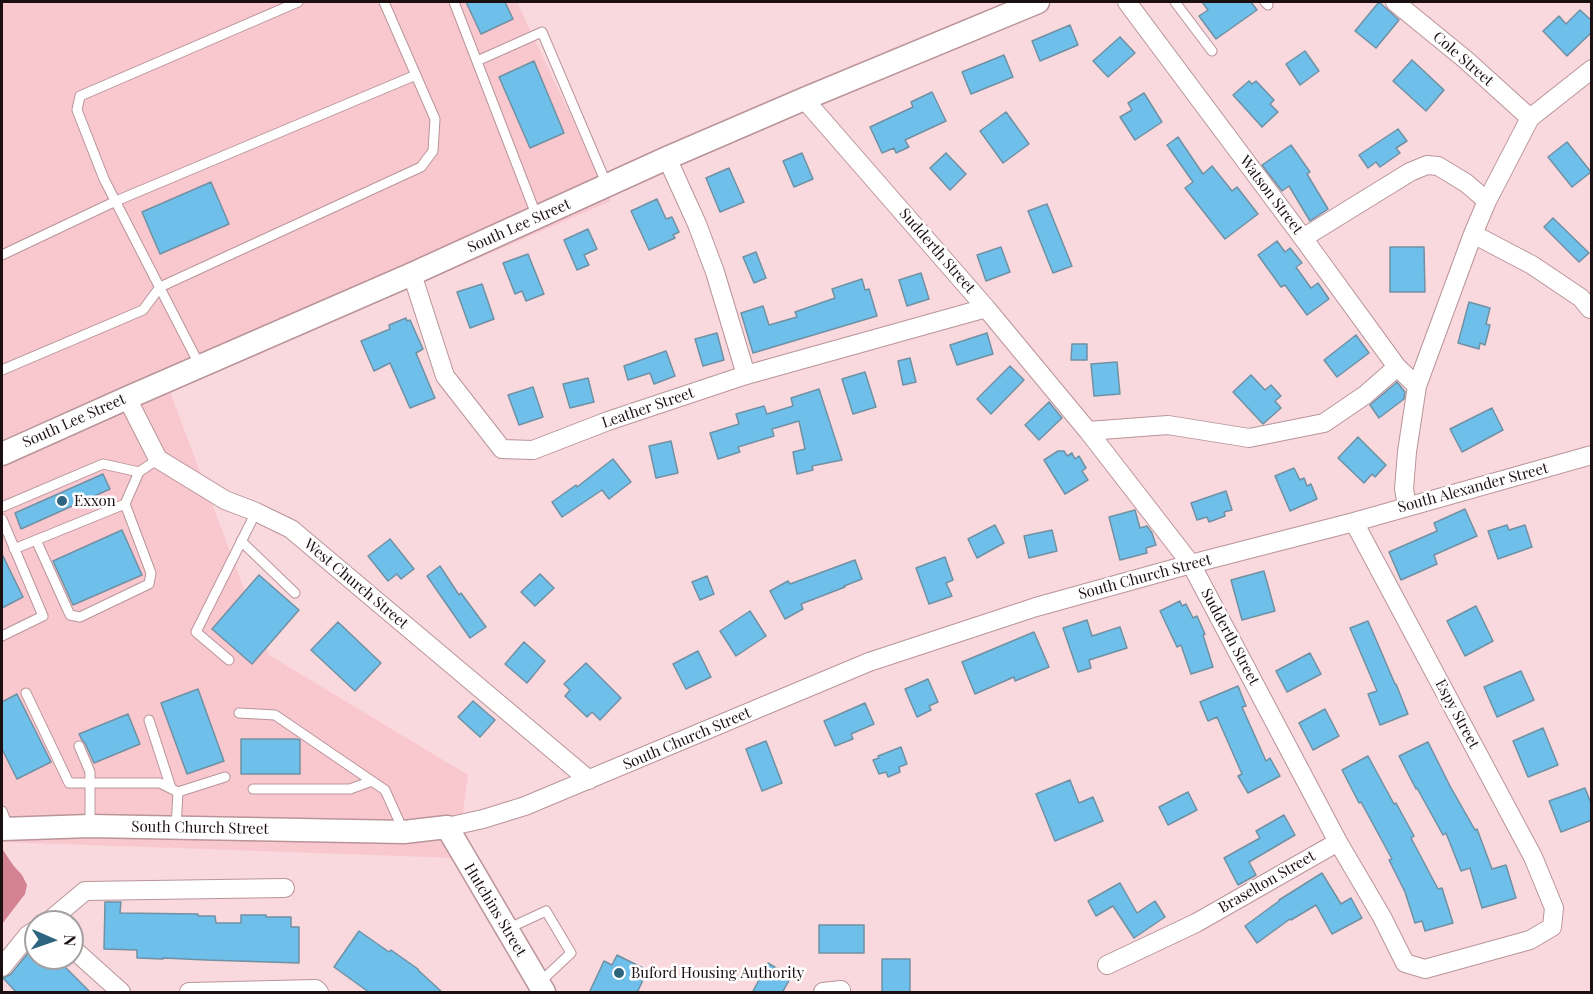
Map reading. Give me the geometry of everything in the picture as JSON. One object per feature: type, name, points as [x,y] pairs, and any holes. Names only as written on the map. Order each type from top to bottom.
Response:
[{"type":"street","name":"South Lee Street","points":[[2,454],[804,99],[1038,2]]},
{"type":"street","name":"Watson Street","points":[[1127,2],[1397,367],[1418,386]]},
{"type":"street","name":"Cole Street","points":[[1395,2],[1466,60],[1530,118]]},
{"type":"street","points":[[1407,506],[1404,489],[1407,452],[1418,386],[1473,234],[1487,201],[1530,118],[1592,69]]},
{"type":"street","name":"Sudderth Street","points":[[804,99],[986,308],[1088,431],[1191,564],[1338,842],[1382,917],[1405,963],[1425,969],[1530,940],[1552,927],[1554,908]]},
{"type":"street","points":[[667,159],[697,224],[715,272],[746,375]]},
{"type":"street","points":[[1303,238],[1410,172],[1427,165],[1438,166],[1466,183],[1487,201]]},
{"type":"street","points":[[1473,234],[1532,265],[1581,298],[1590,309]]},
{"type":"street","name":"Leather Street","points":[[411,274],[445,376],[502,449],[533,450],[608,421],[746,375],[986,308]]},
{"type":"street","points":[[1088,431],[1168,425],[1249,438],[1324,423],[1365,395],[1397,367]]},
{"type":"street","points":[[127,398],[158,459]]},
{"type":"street","name":"South Alexander Street","points":[[1354,522],[1592,455]]},
{"type":"street","name":"West Church Street","points":[[158,459],[225,500],[291,529],[589,780]]},
{"type":"street","name":"South Church Street","points":[[4,823],[404,832],[447,827],[483,819],[525,806],[589,780],[869,662],[1036,607],[1354,522]]},
{"type":"street","name":"Espy Street","points":[[1354,522],[1533,856],[1554,908]]},
{"type":"street","name":"Hutchins Street","points":[[447,827],[541,988]]},
{"type":"street","name":"Braselton Street","points":[[1107,965],[1196,923],[1338,842]]},
{"type":"street","points":[[63,910],[86,891],[285,888]]},
{"type":"street","points":[[2,967],[24,940]]},
{"type":"street","points":[[84,959],[121,993]]},
{"type":"street","points":[[189,993],[316,989],[319,993]]},
{"type":"street","points":[[823,993],[841,990],[841,993]]},
{"type":"lane","points":[[200,366],[104,179],[77,110],[80,96],[298,2]]},
{"type":"lane","points":[[2,370],[143,310],[160,287],[421,167],[433,151],[435,119],[384,2]]},
{"type":"lane","points":[[454,2],[537,217]]},
{"type":"lane","points":[[1175,2],[1212,51]]},
{"type":"lane","points":[[477,61],[542,32],[607,186]]},
{"type":"lane","points":[[2,255],[116,201],[416,75]]},
{"type":"lane","points":[[36,540],[70,615],[80,617],[149,584],[151,573],[125,504],[139,472],[158,459]]},
{"type":"lane","points":[[2,507],[102,464],[139,472]]},
{"type":"lane","points":[[14,549],[125,504]]},
{"type":"lane","points":[[229,660],[196,632],[256,512]]},
{"type":"lane","points":[[2,519],[5,535],[14,549],[43,616],[2,636]]},
{"type":"lane","points":[[241,541],[295,593]]},
{"type":"lane","points":[[26,693],[69,783],[160,783],[175,790],[225,777]]},
{"type":"lane","points":[[238,713],[275,715],[385,790],[404,832]]},
{"type":"lane","points":[[149,720],[175,790],[176,828]]},
{"type":"lane","points":[[79,746],[90,772],[90,826]]},
{"type":"lane","points":[[253,789],[350,789],[372,781]]},
{"type":"lane","points":[[507,929],[546,911],[571,953],[541,988]]},
{"type":"shaded area","points":[[2,2],[517,2],[611,201],[170,392],[269,655],[468,775],[457,858],[2,842]]},
{"type":"shaded area","points":[[2,851],[27,885],[25,894],[2,924]]},
{"type":"building","points":[[466,2],[505,2],[513,19],[481,34]]},
{"type":"building","points":[[1202,2],[1251,2],[1257,10],[1216,39],[1199,16],[1208,10]]},
{"type":"building","points":[[1379,2],[1399,20],[1376,48],[1355,31]]},
{"type":"building","points":[[1580,10],[1592,21],[1592,32],[1567,56],[1543,31],[1559,16],[1566,24]]},
{"type":"building","points":[[1070,25],[1078,45],[1040,61],[1032,41]]},
{"type":"building","points":[[1120,37],[1135,53],[1108,77],[1093,61]]},
{"type":"building","points":[[1305,51],[1319,71],[1300,85],[1286,64]]},
{"type":"building","points":[[1004,55],[1013,77],[971,94],[962,72]]},
{"type":"building","points":[[1412,60],[1444,90],[1426,111],[1393,81]]},
{"type":"building","points":[[534,61],[564,133],[530,148],[499,77]]},
{"type":"building","points":[[1249,81],[1252,84],[1256,81],[1274,100],[1270,104],[1278,112],[1262,127],[1233,95]]},
{"type":"building","points":[[932,92],[946,121],[905,140],[909,147],[896,153],[894,148],[882,153],[870,127],[913,107],[911,102]]},
{"type":"building","points":[[1144,93],[1162,122],[1135,140],[1120,117],[1132,110],[1128,103]]},
{"type":"building","points":[[1006,112],[1029,144],[1003,163],[980,131]]},
{"type":"building","points":[[1398,129],[1407,141],[1396,148],[1400,153],[1380,167],[1376,162],[1368,168],[1359,155]]},
{"type":"building","points":[[1178,137],[1203,174],[1212,166],[1232,191],[1237,187],[1258,214],[1225,239],[1185,188],[1193,182],[1167,145]]},
{"type":"building","points":[[1567,142],[1591,172],[1572,187],[1548,157]]},
{"type":"building","points":[[1291,145],[1310,172],[1307,174],[1328,209],[1310,221],[1289,186],[1282,191],[1262,165]]},
{"type":"building","points":[[802,153],[813,179],[794,187],[783,161]]},
{"type":"building","points":[[946,153],[966,174],[950,190],[930,168]]},
{"type":"building","points":[[729,168],[744,202],[720,212],[706,178]]},
{"type":"building","points":[[211,182],[229,224],[160,254],[142,212]]},
{"type":"building","points":[[657,199],[666,219],[672,217],[679,232],[673,235],[675,238],[649,250],[631,211]]},
{"type":"building","points":[[1047,204],[1072,266],[1053,273],[1028,211]]},
{"type":"building","points":[[1553,218],[1589,253],[1579,262],[1544,227]]},
{"type":"building","points":[[588,229],[597,249],[584,255],[589,265],[577,270],[564,240]]},
{"type":"building","points":[[1277,241],[1285,252],[1290,248],[1302,263],[1296,267],[1311,288],[1318,283],[1329,299],[1307,315],[1285,285],[1281,287],[1258,255]]},
{"type":"building","points":[[1001,247],[1010,272],[986,281],[977,255]]},
{"type":"building","points":[[1390,247],[1424,247],[1425,292],[1390,292]]},
{"type":"building","points":[[756,252],[766,278],[754,283],[743,257]]},
{"type":"building","points":[[528,254],[544,294],[526,301],[522,291],[515,294],[503,263]]},
{"type":"building","points":[[921,273],[929,299],[907,306],[899,280]]},
{"type":"building","points":[[862,279],[865,290],[869,289],[877,316],[753,353],[741,313],[763,306],[769,325],[797,317],[795,312],[835,298],[832,289]]},
{"type":"building","points":[[482,284],[494,319],[470,328],[457,292]]},
{"type":"building","points":[[1469,302],[1490,308],[1486,324],[1490,325],[1485,345],[1480,343],[1479,349],[1458,343]]},
{"type":"building","points":[[406,318],[407,321],[410,320],[423,349],[416,353],[435,398],[410,408],[390,363],[374,371],[361,341],[390,329],[389,325]]},
{"type":"building","points":[[717,333],[724,360],[703,366],[695,339]]},
{"type":"building","points":[[987,333],[993,354],[957,365],[950,345]]},
{"type":"building","points":[[1356,335],[1369,353],[1337,377],[1324,360]]},
{"type":"building","points":[[1072,344],[1087,344],[1087,360],[1071,360]]},
{"type":"building","points":[[666,351],[675,376],[654,384],[650,373],[628,380],[624,366]]},
{"type":"building","points":[[910,358],[916,382],[903,385],[898,361]]},
{"type":"building","points":[[1117,362],[1120,394],[1094,396],[1091,364]]},
{"type":"building","points":[[1010,366],[1024,380],[991,414],[977,399]]},
{"type":"building","points":[[865,372],[876,407],[853,414],[842,379]]},
{"type":"building","points":[[1251,375],[1265,390],[1271,385],[1281,396],[1275,401],[1281,408],[1263,424],[1233,392]]},
{"type":"building","points":[[588,378],[594,402],[570,408],[563,384]]},
{"type":"building","points":[[1397,382],[1405,392],[1404,399],[1379,418],[1370,405]]},
{"type":"building","points":[[533,387],[543,417],[519,425],[508,395]]},
{"type":"building","points":[[819,389],[842,460],[812,466],[813,470],[797,474],[793,452],[805,449],[799,421],[772,429],[774,436],[738,447],[740,452],[718,459],[710,433],[739,424],[736,414],[764,406],[767,414],[793,406],[791,398]]},
{"type":"building","points":[[1049,402],[1062,418],[1039,440],[1025,425]]},
{"type":"building","points":[[1492,408],[1503,430],[1462,452],[1450,429]]},
{"type":"building","points":[[1358,437],[1386,465],[1375,477],[1372,474],[1364,483],[1338,458]]},
{"type":"building","points":[[671,441],[678,473],[656,478],[649,446]]},
{"type":"building","points":[[1058,451],[1064,451],[1067,456],[1072,453],[1075,459],[1079,456],[1086,468],[1082,471],[1088,480],[1065,494],[1044,460]]},
{"type":"building","points":[[613,459],[631,482],[609,499],[602,490],[562,517],[552,502],[576,485],[577,487]]},
{"type":"building","points":[[1294,468],[1300,480],[1304,478],[1307,486],[1311,484],[1317,499],[1290,511],[1275,476]]},
{"type":"building","name":"Exxon","points":[[103,474],[110,489],[21,529],[15,513]]},
{"type":"building","points":[[1226,491],[1232,510],[1224,512],[1225,516],[1209,522],[1207,517],[1197,520],[1191,503]]},
{"type":"building","points":[[1465,509],[1477,536],[1434,555],[1437,564],[1401,580],[1389,552],[1437,531],[1434,523]]},
{"type":"building","points":[[1135,510],[1140,528],[1147,526],[1156,545],[1146,548],[1147,553],[1120,560],[1109,517]]},
{"type":"building","points":[[995,525],[1004,543],[977,558],[968,539]]},
{"type":"building","points":[[1507,525],[1509,530],[1525,525],[1532,547],[1498,559],[1488,531]]},
{"type":"building","points":[[122,530],[142,575],[73,605],[53,561]]},
{"type":"building","points":[[1052,530],[1057,551],[1029,558],[1024,536]]},
{"type":"building","points":[[390,539],[414,569],[401,579],[397,574],[388,581],[368,556]]},
{"type":"building","points":[[2,554],[23,597],[2,608]]},
{"type":"building","points":[[945,557],[953,580],[946,583],[952,596],[929,604],[916,568]]},
{"type":"building","points":[[855,560],[862,579],[801,604],[803,609],[785,619],[770,591],[788,581],[790,584]]},
{"type":"building","points":[[440,566],[459,595],[461,593],[486,627],[470,638],[427,576]]},
{"type":"building","points":[[1264,571],[1275,611],[1242,620],[1231,580]]},
{"type":"building","points":[[540,574],[554,588],[535,606],[521,592]]},
{"type":"building","points":[[259,575],[299,610],[252,664],[212,629]]},
{"type":"building","points":[[707,576],[714,594],[700,600],[692,582]]},
{"type":"building","points":[[1180,601],[1182,606],[1186,604],[1193,618],[1197,616],[1205,634],[1203,635],[1213,667],[1191,674],[1181,645],[1177,647],[1160,611]]},
{"type":"building","points":[[1476,606],[1493,641],[1465,656],[1447,621]]},
{"type":"building","points":[[750,611],[766,636],[736,656],[720,631]]},
{"type":"building","points":[[1087,620],[1092,636],[1120,627],[1127,648],[1089,660],[1091,668],[1078,672],[1063,628]]},
{"type":"building","points":[[1368,621],[1408,714],[1380,725],[1368,694],[1377,691],[1350,628]]},
{"type":"building","points":[[338,622],[381,663],[355,691],[311,650]]},
{"type":"building","points":[[1034,632],[1049,667],[1015,681],[1014,677],[975,694],[962,662]]},
{"type":"building","points":[[524,642],[545,661],[527,683],[505,664]]},
{"type":"building","points":[[698,651],[711,677],[686,689],[673,664]]},
{"type":"building","points":[[1310,653],[1321,674],[1287,692],[1276,671]]},
{"type":"building","points":[[586,663],[621,698],[600,720],[592,712],[587,717],[565,696],[570,690],[564,684]]},
{"type":"building","points":[[1521,671],[1534,700],[1497,717],[1484,687]]},
{"type":"building","points":[[928,679],[938,702],[929,706],[931,710],[917,717],[905,689]]},
{"type":"building","points":[[1238,686],[1246,706],[1242,707],[1266,761],[1270,758],[1280,776],[1248,793],[1238,776],[1242,774],[1217,717],[1208,721],[1200,702]]},
{"type":"building","points":[[198,689],[224,761],[187,774],[161,703]]},
{"type":"building","points":[[17,694],[51,762],[17,779],[2,749],[2,702]]},
{"type":"building","points":[[473,701],[495,720],[480,737],[458,717]]},
{"type":"building","points":[[865,703],[874,724],[851,734],[853,739],[835,746],[824,721]]},
{"type":"building","points":[[1325,709],[1339,736],[1313,750],[1299,723]]},
{"type":"building","points":[[128,714],[140,744],[94,763],[79,734]]},
{"type":"building","points":[[1543,728],[1558,765],[1528,777],[1513,741]]},
{"type":"building","points":[[241,739],[300,740],[300,774],[241,774]]},
{"type":"building","points":[[766,741],[782,783],[762,791],[746,749]]},
{"type":"building","points":[[1428,742],[1450,786],[1475,830],[1477,829],[1492,869],[1506,865],[1516,898],[1482,908],[1470,868],[1461,871],[1446,833],[1443,835],[1399,756]]},
{"type":"building","points":[[901,747],[907,764],[899,767],[900,772],[888,777],[886,772],[879,774],[873,760]]},
{"type":"building","points":[[1368,756],[1414,836],[1411,838],[1438,889],[1442,888],[1453,923],[1425,931],[1422,921],[1415,923],[1405,892],[1389,860],[1392,859],[1342,770]]},
{"type":"building","points":[[1070,780],[1079,803],[1093,797],[1103,821],[1055,841],[1036,794]]},
{"type":"building","points":[[1585,788],[1592,806],[1592,820],[1561,832],[1549,801]]},
{"type":"building","points":[[1188,792],[1197,810],[1168,825],[1159,807]]},
{"type":"building","points":[[1284,815],[1295,835],[1249,862],[1256,875],[1238,885],[1224,858],[1260,838],[1256,831]]},
{"type":"building","points":[[1322,873],[1341,904],[1351,898],[1362,918],[1332,934],[1316,905],[1290,919],[1257,943],[1245,926],[1279,900]]},
{"type":"building","points":[[1120,883],[1137,913],[1155,901],[1165,917],[1134,938],[1113,906],[1096,916],[1088,901]]},
{"type":"building","points":[[105,902],[121,902],[120,913],[198,914],[198,916],[215,916],[216,923],[241,923],[241,915],[291,917],[291,927],[299,927],[299,963],[137,958],[137,950],[104,949]]},
{"type":"building","points":[[819,925],[864,925],[864,953],[819,953]]},
{"type":"building","points":[[359,931],[418,969],[443,993],[370,993],[334,967]]},
{"type":"building","name":"Buford Housing Authority","points":[[617,955],[643,968],[638,977],[643,980],[637,993],[589,993],[604,961],[612,965]]},
{"type":"building","points":[[24,958],[24,970],[68,970],[91,993],[17,993],[3,978],[11,974]]},
{"type":"building","points":[[882,959],[910,959],[910,993],[882,993]]},
{"type":"building","points":[[768,963],[791,977],[782,993],[752,993]]},
{"type":"place","name":"Exxon","points":[[62,501]]},
{"type":"place","name":"Buford Housing Authority","points":[[619,973]]}]
